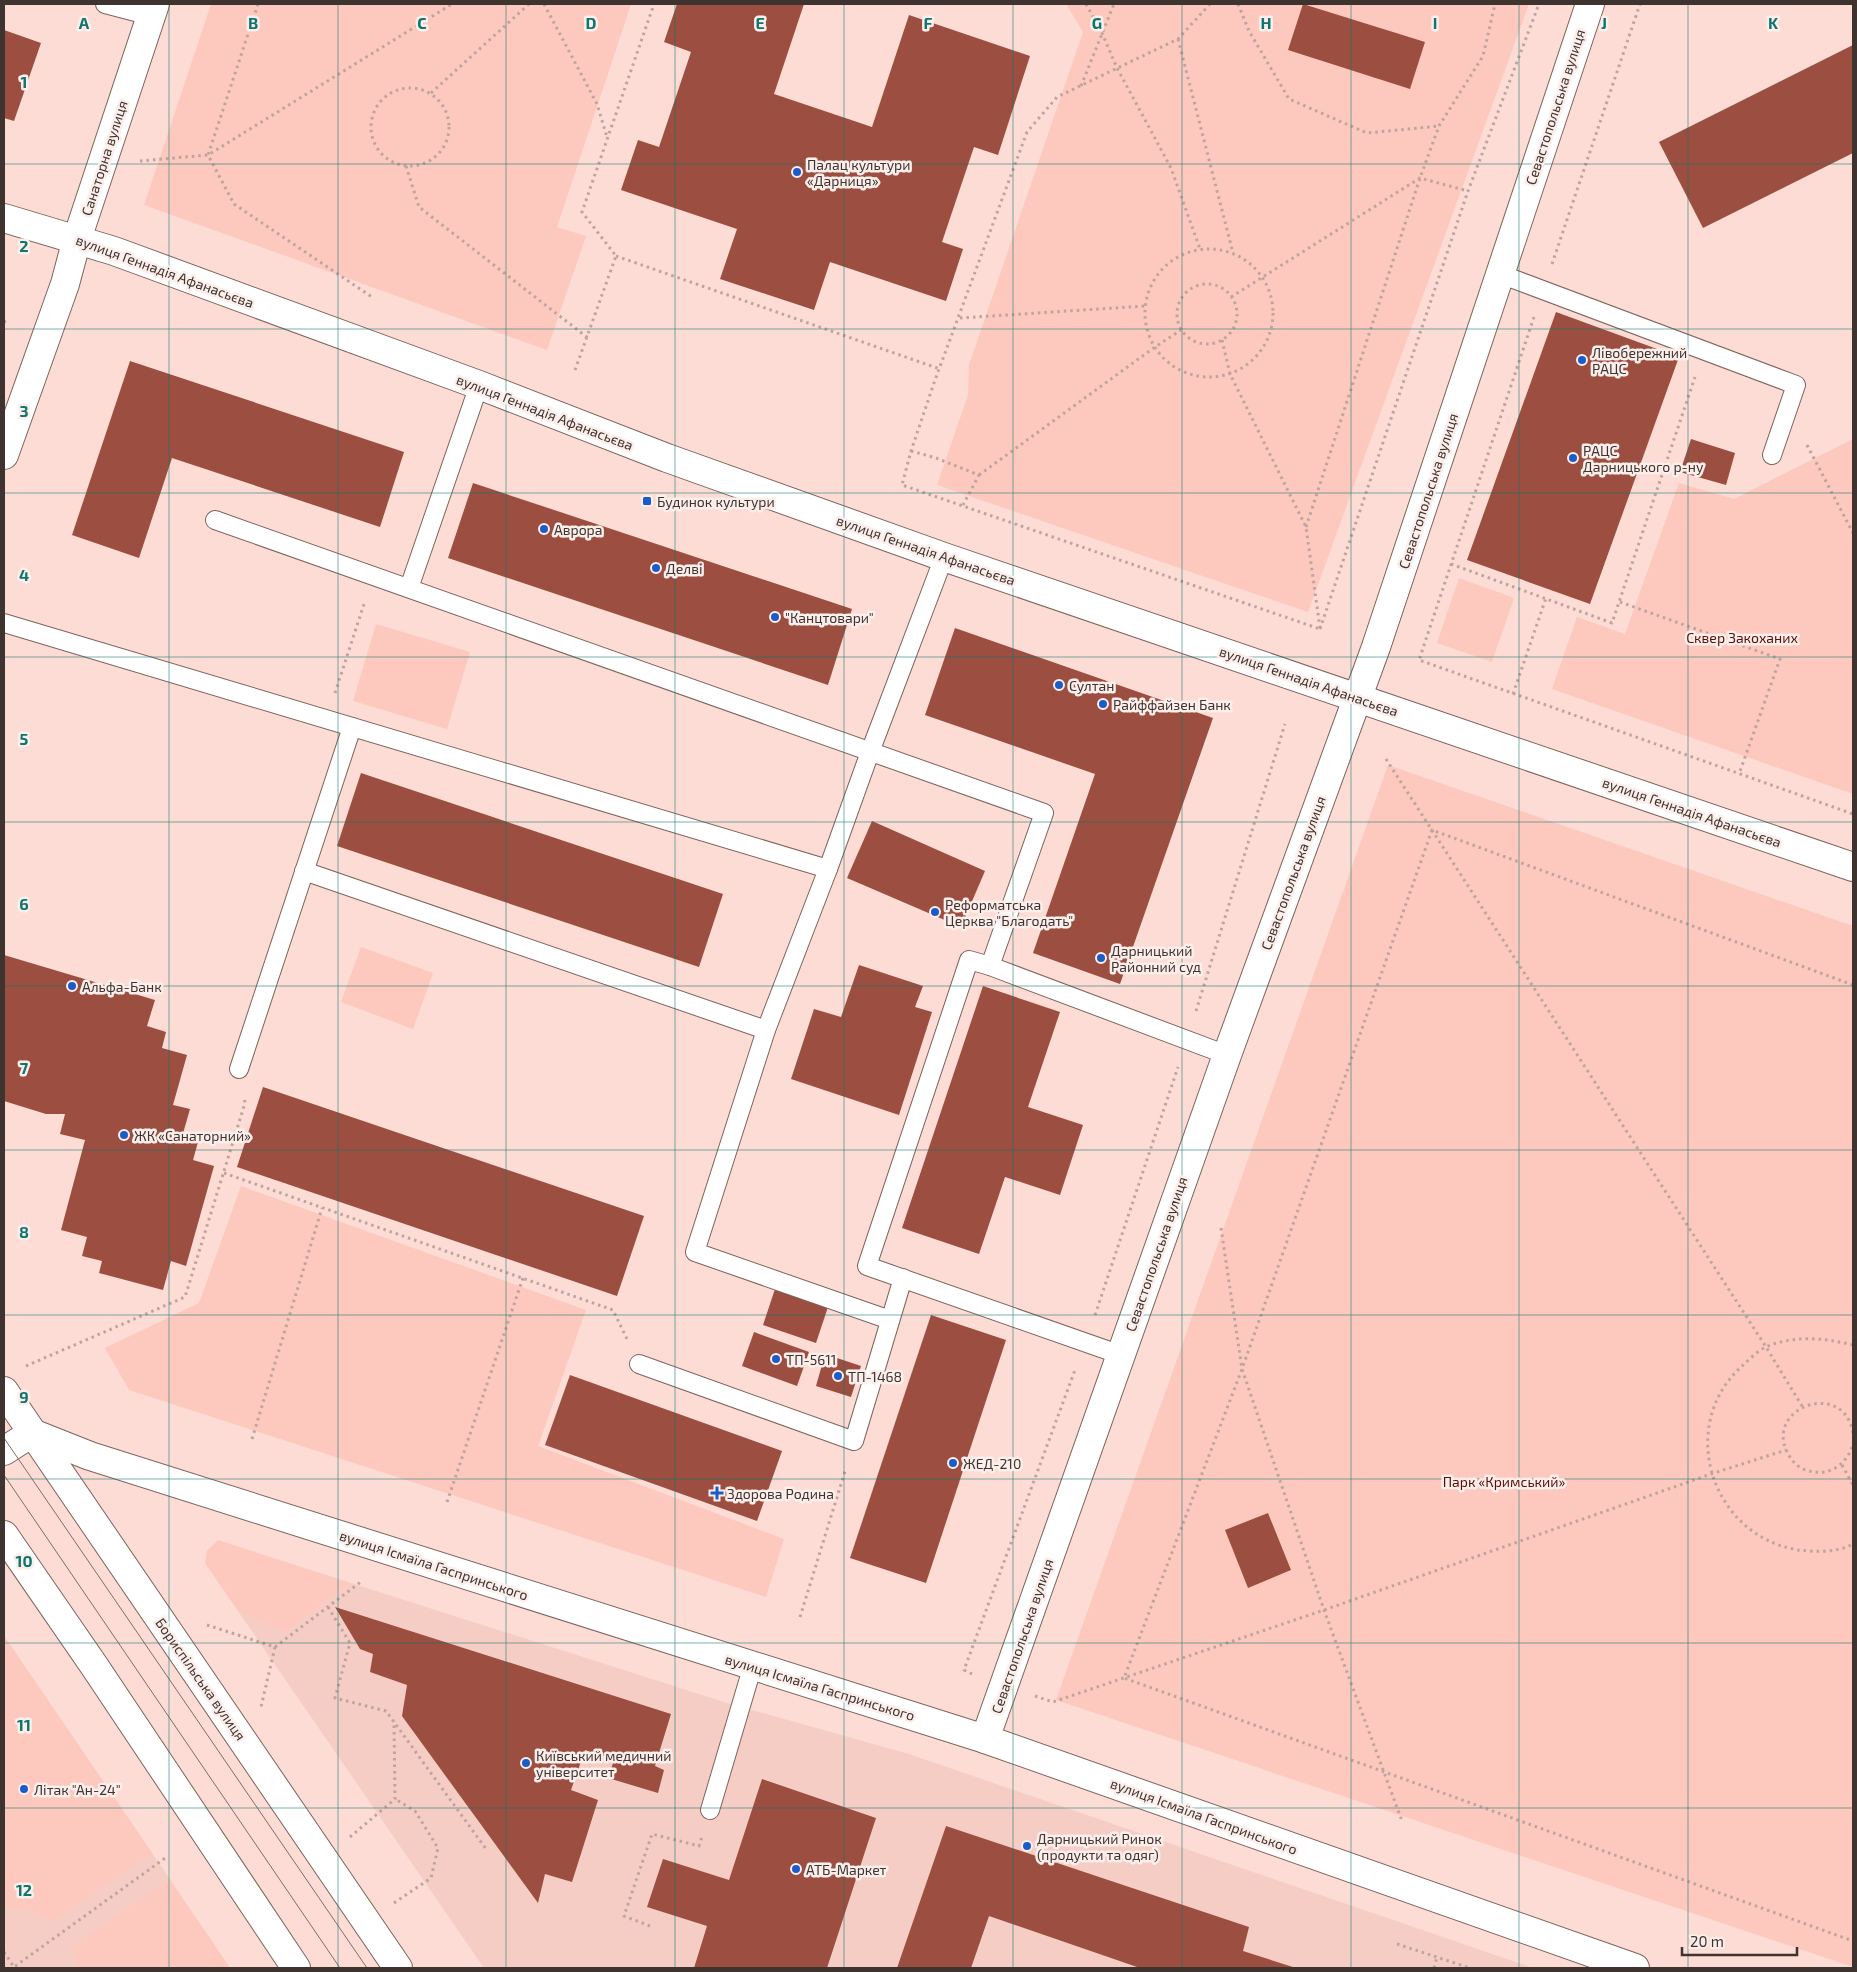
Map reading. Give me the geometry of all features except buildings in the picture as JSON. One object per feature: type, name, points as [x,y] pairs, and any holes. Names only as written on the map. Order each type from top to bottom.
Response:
[{"type":"street","name":"Севастопольська вулиця","points":[[986,1738],[1226,1055],[1376,647],[1590,4]]},
{"type":"street","name":"Санаторна вулиця","points":[[4,455],[65,284],[77,239],[153,10]]},
{"type":"street","name":"вулиця Геннадія Афанасьєва","points":[[4,218],[114,251],[479,386],[666,458],[944,558],[1853,867]]},
{"type":"street","name":"Бориспільська вулиця","points":[[4,1391],[398,1968]]},
{"type":"street","name":"вулиця Ісмаїла Гаспринського","points":[[32,1433],[90,1456],[986,1738],[1635,1968]]},
{"type":"street","points":[[4,1451],[32,1433]]},
{"type":"street","points":[[4,1535],[95,1667],[296,1968]]},
{"type":"lane","points":[[105,4],[153,10]]},
{"type":"lane","points":[[1500,274],[1796,384],[1772,455]]},
{"type":"lane","points":[[409,588],[479,386]]},
{"type":"lane","points":[[216,520],[1044,813],[990,966]]},
{"type":"lane","points":[[890,1320],[695,1252],[766,1030],[828,870],[870,752],[944,558]]},
{"type":"lane","points":[[4,623],[828,870]]},
{"type":"lane","points":[[239,1069],[352,727]]},
{"type":"lane","points":[[304,871],[766,1030]]},
{"type":"lane","points":[[1121,1355],[867,1266],[969,960],[990,966],[1226,1055]]},
{"type":"lane","points":[[639,1364],[854,1441],[903,1278]]},
{"type":"lane","points":[[710,1810],[753,1665]]},
{"type":"path","points":[[258,4],[208,155],[234,204],[372,297]]},
{"type":"path","points":[[140,161],[208,155],[452,4]]},
{"type":"path","points":[[431,93],[529,4]]},
{"type":"path","points":[[544,4],[597,104],[607,138]]},
{"type":"path","points":[[654,4],[582,212],[616,256],[940,368]]},
{"type":"path","points":[[1086,4],[1102,33],[1117,68],[1171,168],[1200,250]]},
{"type":"path","points":[[1080,86],[1114,4]]},
{"type":"path","points":[[1210,4],[1178,39],[1057,98],[1027,132],[940,368],[911,451],[902,485],[1320,629]]},
{"type":"path","points":[[1238,4],[1248,31],[1289,99],[1367,133],[1439,126]]},
{"type":"path","points":[[1306,526],[1420,178],[1439,126],[1482,56],[1496,4]]},
{"type":"path","points":[[1320,629],[1468,191],[1539,4]]},
{"type":"path","points":[[1640,4],[1419,660],[1853,814]]},
{"type":"path","points":[[1178,39],[1233,253]]},
{"type":"path","points":[[405,88],[418,88],[431,93],[447,113],[449,126],[447,140],[441,151],[432,160],[419,165],[406,166],[394,163],[383,156],[375,146],[370,134],[370,121],[374,108],[382,98],[393,91],[405,88]]},
{"type":"path","points":[[406,166],[419,207],[588,338]]},
{"type":"path","points":[[1231,296],[1264,278],[1420,178],[1468,191]]},
{"type":"path","points":[[1214,248],[1233,253],[1250,263],[1264,278],[1272,295],[1274,315],[1270,334],[1262,351],[1248,365],[1230,374],[1214,377],[1196,376],[1180,370],[1166,360],[1155,347],[1146,328],[1145,306],[1150,287],[1161,270],[1176,258],[1194,250],[1200,250],[1214,248]]},
{"type":"path","points":[[575,370],[616,256]]},
{"type":"path","points":[[1215,284],[1231,296],[1236,310],[1235,326],[1230,334],[1222,340],[1213,344],[1195,342],[1181,330],[1177,321],[1176,311],[1182,296],[1194,286],[1215,284]]},
{"type":"path","points":[[960,318],[1145,306]]},
{"type":"path","points":[[963,505],[979,475],[1181,330]]},
{"type":"path","points":[[1222,340],[1230,374],[1306,526],[1320,629]]},
{"type":"path","points":[[1451,564],[1612,623],[1704,350]]},
{"type":"path","points":[[1788,409],[1853,532]]},
{"type":"path","points":[[911,451],[936,458],[979,475]]},
{"type":"path","points":[[326,719],[374,575]]},
{"type":"path","points":[[1513,694],[1546,598]]},
{"type":"path","points":[[1620,602],[1780,660],[1739,774]]},
{"type":"path","points":[[964,1670],[1086,1343],[1187,1040],[1285,724]]},
{"type":"path","points":[[1386,758],[1766,1347],[1802,1406]]},
{"type":"path","points":[[1432,830],[1853,985]]},
{"type":"path","points":[[1124,1678],[1242,1369],[1432,830]]},
{"type":"path","points":[[27,1366],[185,1297],[245,1103],[239,1069]]},
{"type":"path","points":[[224,1173],[613,1310],[639,1364]]},
{"type":"path","points":[[252,1439],[322,1208]]},
{"type":"path","points":[[1221,1228],[1242,1369],[1324,1610],[1402,1822]]},
{"type":"path","points":[[447,1502],[523,1278]]},
{"type":"path","points":[[1853,1345],[1821,1338],[1787,1341],[1766,1347],[1730,1378],[1714,1407],[1707,1440],[1711,1474],[1725,1505],[1749,1530],[1780,1547],[1815,1552],[1849,1547],[1853,1544]]},
{"type":"path","points":[[1853,1433],[1853,1425],[1844,1413],[1832,1405],[1817,1403],[1802,1406],[1793,1414],[1786,1425],[1784,1438],[1786,1450],[1793,1461],[1804,1469],[1817,1473],[1830,1471],[1842,1465],[1850,1454],[1853,1444]]},
{"type":"path","points":[[800,1617],[854,1441]]},
{"type":"path","points":[[1053,1702],[1324,1610],[1711,1474],[1786,1450]]},
{"type":"path","points":[[1842,1465],[1853,1485]]},
{"type":"path","points":[[260,1710],[275,1647],[362,1581]]},
{"type":"path","points":[[328,1607],[350,1643],[335,1698],[386,1711],[486,1849]]},
{"type":"path","points":[[202,1623],[275,1647]]},
{"type":"path","points":[[1124,1678],[1853,1942]]},
{"type":"path","points":[[348,1839],[394,1799],[394,1722]]},
{"type":"path","points":[[392,1904],[431,1878],[438,1848],[415,1811],[394,1799]]},
{"type":"path","points":[[650,1926],[624,1916],[652,1834],[699,1846],[710,1810]]},
{"type":"path","points":[[4,1952],[14,1968],[168,1856]]},
{"type":"path","points":[[1396,1944],[1470,1968]]},
{"type":"path","points":[[1434,1968],[1437,1957]]},
{"type":"shaded area","points":[[351,1583],[727,1703],[909,1754],[1533,1968],[484,1968],[238,1611],[286,1632]]},
{"type":"shaded area","points":[[4,1636],[152,1853],[230,1968],[4,1968]]},
{"type":"green space","points":[[211,4],[631,4],[557,227],[586,236],[547,350],[144,205]]},
{"type":"green space","points":[[1066,4],[1529,4],[1308,612],[937,485],[968,395],[969,365],[1083,32]]},
{"type":"green space","name":"Сквер Закоханих","points":[[1853,439],[1853,794],[1552,689],[1577,617],[1625,634],[1679,483],[1734,499]]},
{"type":"green space","points":[[1459,578],[1514,598],[1492,662],[1437,643]]},
{"type":"green space","points":[[376,624],[470,652],[447,729],[353,701]]},
{"type":"green space","name":"Парк «Кримський»","points":[[1388,765],[1853,926],[1853,1967],[1056,1700]]},
{"type":"green space","points":[[361,947],[433,973],[413,1029],[341,1002]]},
{"type":"green space","points":[[241,1186],[586,1310],[538,1446],[784,1539],[766,1597],[129,1390],[105,1348],[199,1303]]},
{"type":"green space","points":[[218,1540],[351,1583],[286,1632],[238,1611],[205,1563],[207,1551]]},
{"type":"green space","points":[[4,1636],[152,1853],[53,1921],[29,1910],[17,1908],[4,1909]]},
{"type":"green space","points":[[169,1879],[230,1968],[78,1968],[76,1955],[72,1947]]},
{"type":"tram line","points":[[4,1438],[367,1968]]},
{"type":"tram line","points":[[4,1475],[340,1968]]},
{"type":"place","name":"Палац культури «Дарниця»","points":[[797,172]]},
{"type":"place","name":"Лівобережний РАЦС","points":[[1582,360]]},
{"type":"place","name":"РАЦС Дарницького р-ну","points":[[1573,458]]},
{"type":"place","name":"Будинок культури","points":[[647,501]]},
{"type":"place","name":"Аврора","points":[[544,529]]},
{"type":"place","name":"Делві","points":[[656,568]]},
{"type":"place","name":"\"Канцтовари\"","points":[[775,617]]},
{"type":"place","name":"Султан","points":[[1059,685]]},
{"type":"place","name":"Райффайзен Банк","points":[[1103,704]]},
{"type":"place","name":"Реформатська Церква \"Благодать\"","points":[[935,912]]},
{"type":"place","name":"Дарницький Районний суд","points":[[1101,958]]},
{"type":"place","name":"Альфа-Банк","points":[[72,986]]},
{"type":"place","name":"ЖК «Санаторний»","points":[[124,1135]]},
{"type":"place","name":"ТП-5611","points":[[776,1359]]},
{"type":"place","name":"ТП-1468","points":[[838,1376]]},
{"type":"place","name":"ЖЕД-210","points":[[953,1463]]},
{"type":"place","name":"Здорова Родина","points":[[717,1493]]},
{"type":"place","name":"Київський медичний університет","points":[[526,1763]]},
{"type":"place","name":"Літак \"Ан-24\"","points":[[24,1789]]},
{"type":"place","name":"Дарницький Ринок (продукти та одяг)","points":[[1027,1846]]},
{"type":"place","name":"АТБ-Маркет","points":[[796,1869]]}]
